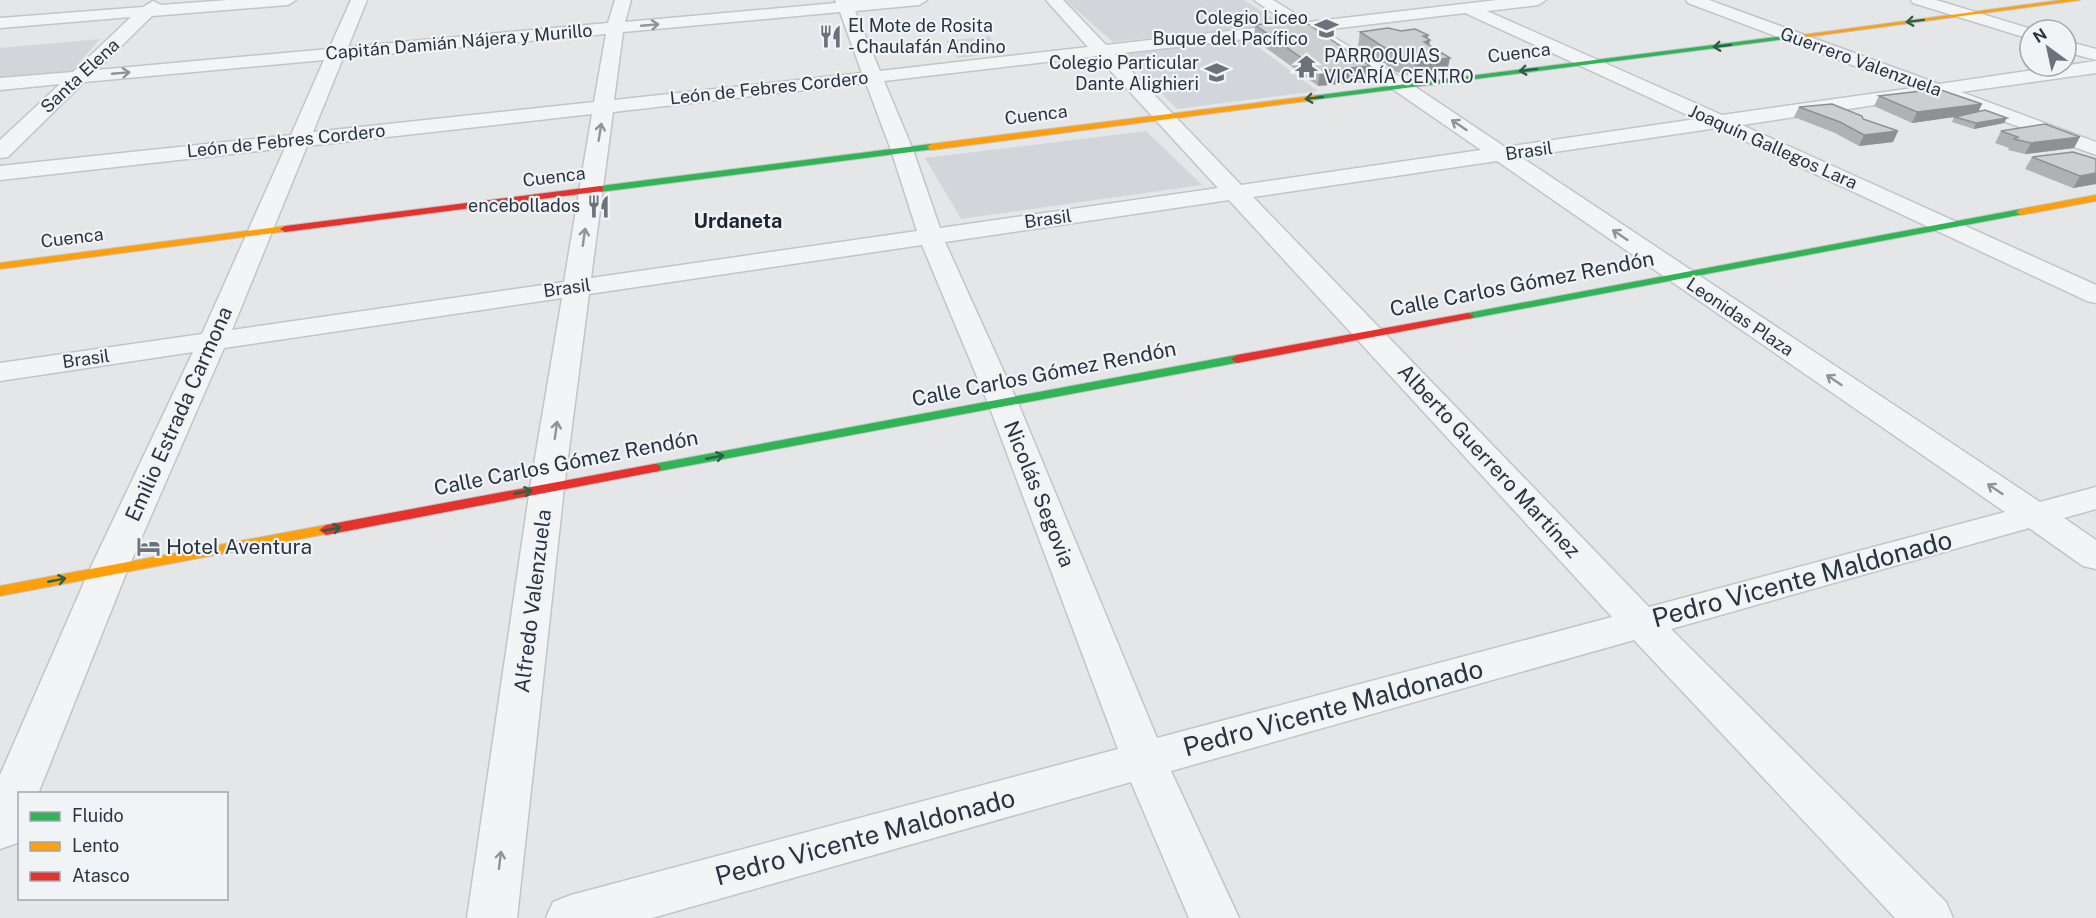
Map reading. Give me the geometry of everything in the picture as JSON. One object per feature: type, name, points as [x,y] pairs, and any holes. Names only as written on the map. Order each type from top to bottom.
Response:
[{"type":"main road","name":"Cuenca","points":[[0,266],[2078,0]]},
{"type":"main road","name":"Calle Carlos Gómez Rendón","points":[[0,591],[2096,198]]},
{"type":"street","points":[[0,23],[154,5],[288,0]]},
{"type":"street","name":"Emilio Estrada Carmona","points":[[0,829],[108,571],[213,341],[338,53],[358,0]]},
{"type":"street","name":"Alfredo Valenzuela","points":[[492,918],[547,488],[615,28],[623,0]]},
{"type":"street","name":"Capitán Damián Nájera y Murillo","points":[[0,84],[615,28],[844,3],[919,0]]},
{"type":"street","name":"Alberto Guerrero Martínez","points":[[1054,0],[1641,623],[1928,918]]},
{"type":"street","name":"Leonidas Plaza","points":[[1262,0],[1401,86],[2096,557]]},
{"type":"street","name":"León de Febres Cordero","points":[[0,173],[874,77],[1303,26],[1459,4],[1538,0]]},
{"type":"street","name":"Guerrero Valenzuela","points":[[1694,0],[2096,150]]},
{"type":"street","points":[[1919,0],[2018,30]]},
{"type":"street","name":"Nicolás Segovia","points":[[844,3],[902,150],[930,235],[1003,403],[1144,760],[1214,918]]},
{"type":"street","name":"Joaquín Gallegos Lara","points":[[1459,4],[1948,225],[2096,295]]},
{"type":"street","name":"Santa Elena","points":[[0,152],[154,5]]},
{"type":"street","points":[[2078,50],[2096,55]]},
{"type":"street","name":"Brasil","points":[[0,372],[577,286],[1502,155],[2096,67]]},
{"type":"street","name":"Pedro Vicente Maldonado","points":[[571,918],[2096,498]]},
{"type":"shaded area","points":[[1065,0],[1244,0],[1282,24],[1113,42]]},
{"type":"shaded area","points":[[989,36],[1003,53],[957,58],[946,41]]},
{"type":"shaded area","points":[[100,39],[72,71],[0,78],[0,48]]},
{"type":"shaded area","name":"Colegio Particular Dante Alighieri","points":[[1247,39],[1318,91],[1177,109],[1123,55]]},
{"type":"shaded area","points":[[1146,131],[1202,185],[961,219],[925,158]]},
{"type":"building","points":[[1302,20],[1370,66],[1320,71],[1255,25]]},
{"type":"building","points":[[1388,28],[1401,31],[1415,29],[1428,35],[1423,36],[1430,40],[1424,42],[1450,58],[1416,62],[1399,57],[1360,32]]},
{"type":"building","points":[[1938,89],[1982,104],[1917,112],[1879,96]]},
{"type":"building","points":[[1832,104],[1862,116],[1863,119],[1898,131],[1864,135],[1840,122],[1799,107]]},
{"type":"building","points":[[1985,110],[2007,118],[1976,123],[1955,117]]},
{"type":"building","points":[[2045,124],[2080,137],[2031,143],[2014,139],[2018,137],[2001,131]]},
{"type":"building","points":[[2073,152],[2096,159],[2096,173],[2080,176],[2032,157]]},
{"type":"traffic: fast","points":[[1312,98],[1799,36]]},
{"type":"traffic: fast","points":[[600,189],[931,147]]},
{"type":"traffic: fast","points":[[1468,316],[2021,212]]},
{"type":"traffic: fast","points":[[654,468],[1237,359]]},
{"type":"traffic: slow","points":[[1799,36],[2077,0]]},
{"type":"traffic: slow","points":[[931,147],[1312,98]]},
{"type":"traffic: slow","points":[[2021,212],[2096,198]]},
{"type":"traffic: slow","points":[[0,266],[285,229]]},
{"type":"traffic: slow","points":[[0,591],[326,530]]},
{"type":"traffic: jam","points":[[285,229],[600,189]]},
{"type":"traffic: jam","points":[[1237,359],[1468,316]]},
{"type":"traffic: jam","points":[[326,530],[654,468]]},
{"type":"place","name":"Colegio Liceo Buque del Pacífico","points":[[1326,28]]},
{"type":"place","name":"El Mote de Rosita - Chaulafán Andino","points":[[830,36]]},
{"type":"place","name":"PARROQUIAS VICARÍA CENTRO","points":[[1306,66]]},
{"type":"place","name":"Colegio Particular Dante Alighieri","points":[[1217,73]]},
{"type":"place","name":"encebollados","points":[[598,206]]},
{"type":"place","name":"Hotel Aventura","points":[[148,547]]},
{"type":"district","name":"Urdaneta","points":[[738,221]]}]
